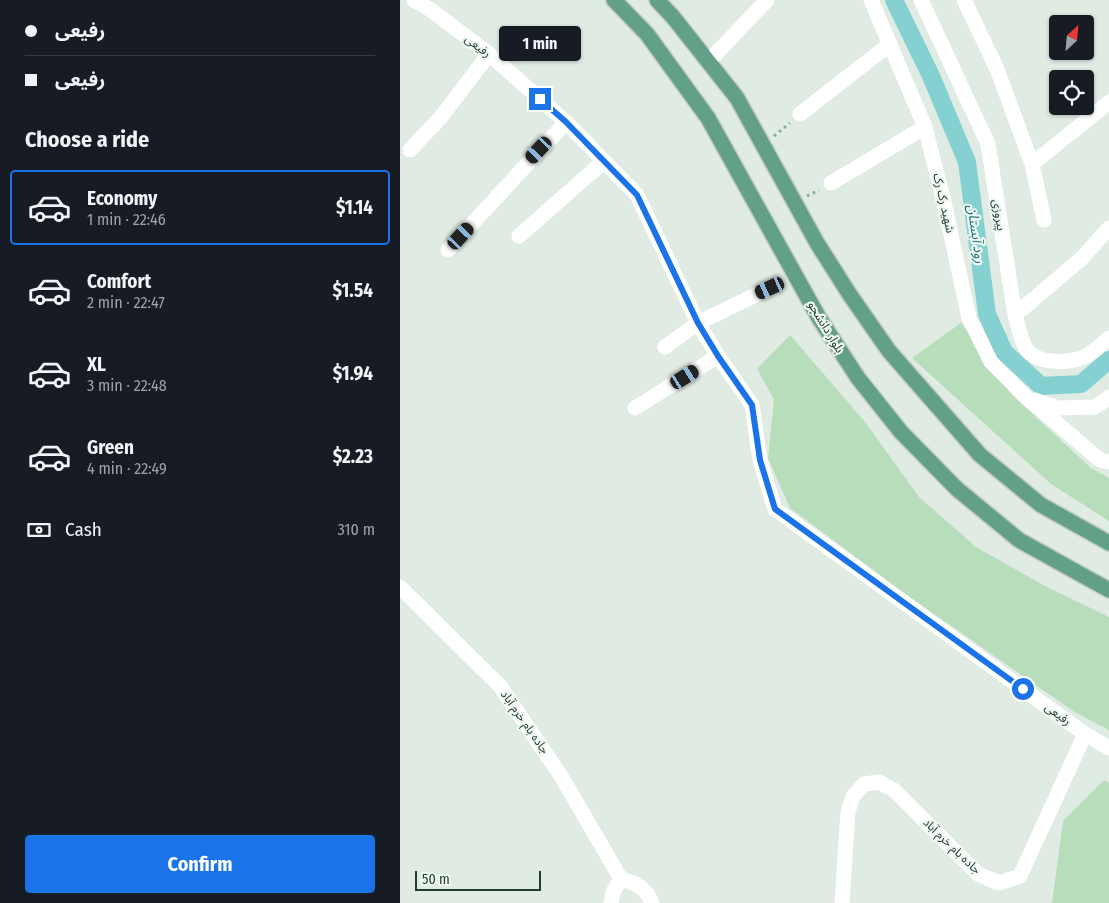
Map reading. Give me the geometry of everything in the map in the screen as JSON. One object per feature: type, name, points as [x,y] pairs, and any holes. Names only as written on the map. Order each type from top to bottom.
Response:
[{"type":"main road","name":"بلوار دانشجو","points":[[614,0],[647,34],[708,118],[819,318],[858,378],[901,432],[957,489],[1020,540],[1109,590]]},
{"type":"main road","points":[[657,0],[737,98],[817,243],[850,295],[890,351],[980,455],[1041,505],[1109,543]]},
{"type":"street","name":"رفیعی","points":[[414,0],[431,10],[489,54],[566,122],[637,195],[698,323],[752,405],[760,460],[775,509],[1085,734]]},
{"type":"street","points":[[708,61],[767,0]]},
{"type":"street","name":"شهید رک رک","points":[[871,0],[925,127],[944,202],[969,318],[991,362],[1026,397]]},
{"type":"street","name":"پیروزی","points":[[920,0],[988,144],[1015,315],[1022,340],[1030,354],[1046,360],[1068,362],[1085,357],[1109,338]]},
{"type":"street","points":[[964,0],[997,69],[1032,164],[1044,220]]},
{"type":"street","points":[[800,114],[890,44]]},
{"type":"street","points":[[410,150],[442,117],[489,54]]},
{"type":"street","points":[[1032,164],[1109,102]]},
{"type":"street","points":[[448,250],[566,122]]},
{"type":"street","points":[[832,183],[925,127]]},
{"type":"street","points":[[519,236],[604,162]]},
{"type":"street","points":[[1015,315],[1081,259],[1109,228]]},
{"type":"street","points":[[665,347],[698,323],[770,288]]},
{"type":"street","points":[[635,408],[718,356]]},
{"type":"street","points":[[1026,397],[1058,408],[1094,407],[1109,397]]},
{"type":"street","points":[[1026,397],[1100,460],[1109,462]]},
{"type":"street","name":"جاده بام خرم آباد","points":[[400,588],[500,686],[561,776],[621,879]]},
{"type":"street","points":[[1085,734],[1109,748]]},
{"type":"street","name":"جاده بام خرم آباد","points":[[842,903],[848,812],[854,796],[864,784],[879,782],[894,790],[978,874],[1000,883],[1020,876],[1085,734]]},
{"type":"street","points":[[610,903],[613,892],[621,879],[638,884],[650,897],[652,903]]},
{"type":"path","points":[[763,145],[800,114]]},
{"type":"path","points":[[795,203],[832,183]]},
{"type":"green space","points":[[961,323],[1011,394],[1091,468],[1109,478],[1109,521],[1051,484],[912,358]]},
{"type":"green space","points":[[790,335],[865,422],[919,497],[976,547],[1045,586],[1109,617],[1109,730],[1073,711],[907,595],[790,508],[768,458],[774,399],[757,369]]},
{"type":"green space","points":[[1104,780],[1109,783],[1109,903],[1052,903],[1063,821]]},
{"type":"waterway","name":"رود آبستان","points":[[894,0],[931,76],[967,162],[987,314],[1004,352],[1041,386],[1081,384],[1109,360]]},
{"type":"route","points":[[540,99],[566,122],[637,195],[698,323],[752,405],[760,460],[775,509],[1023,689]]}]
